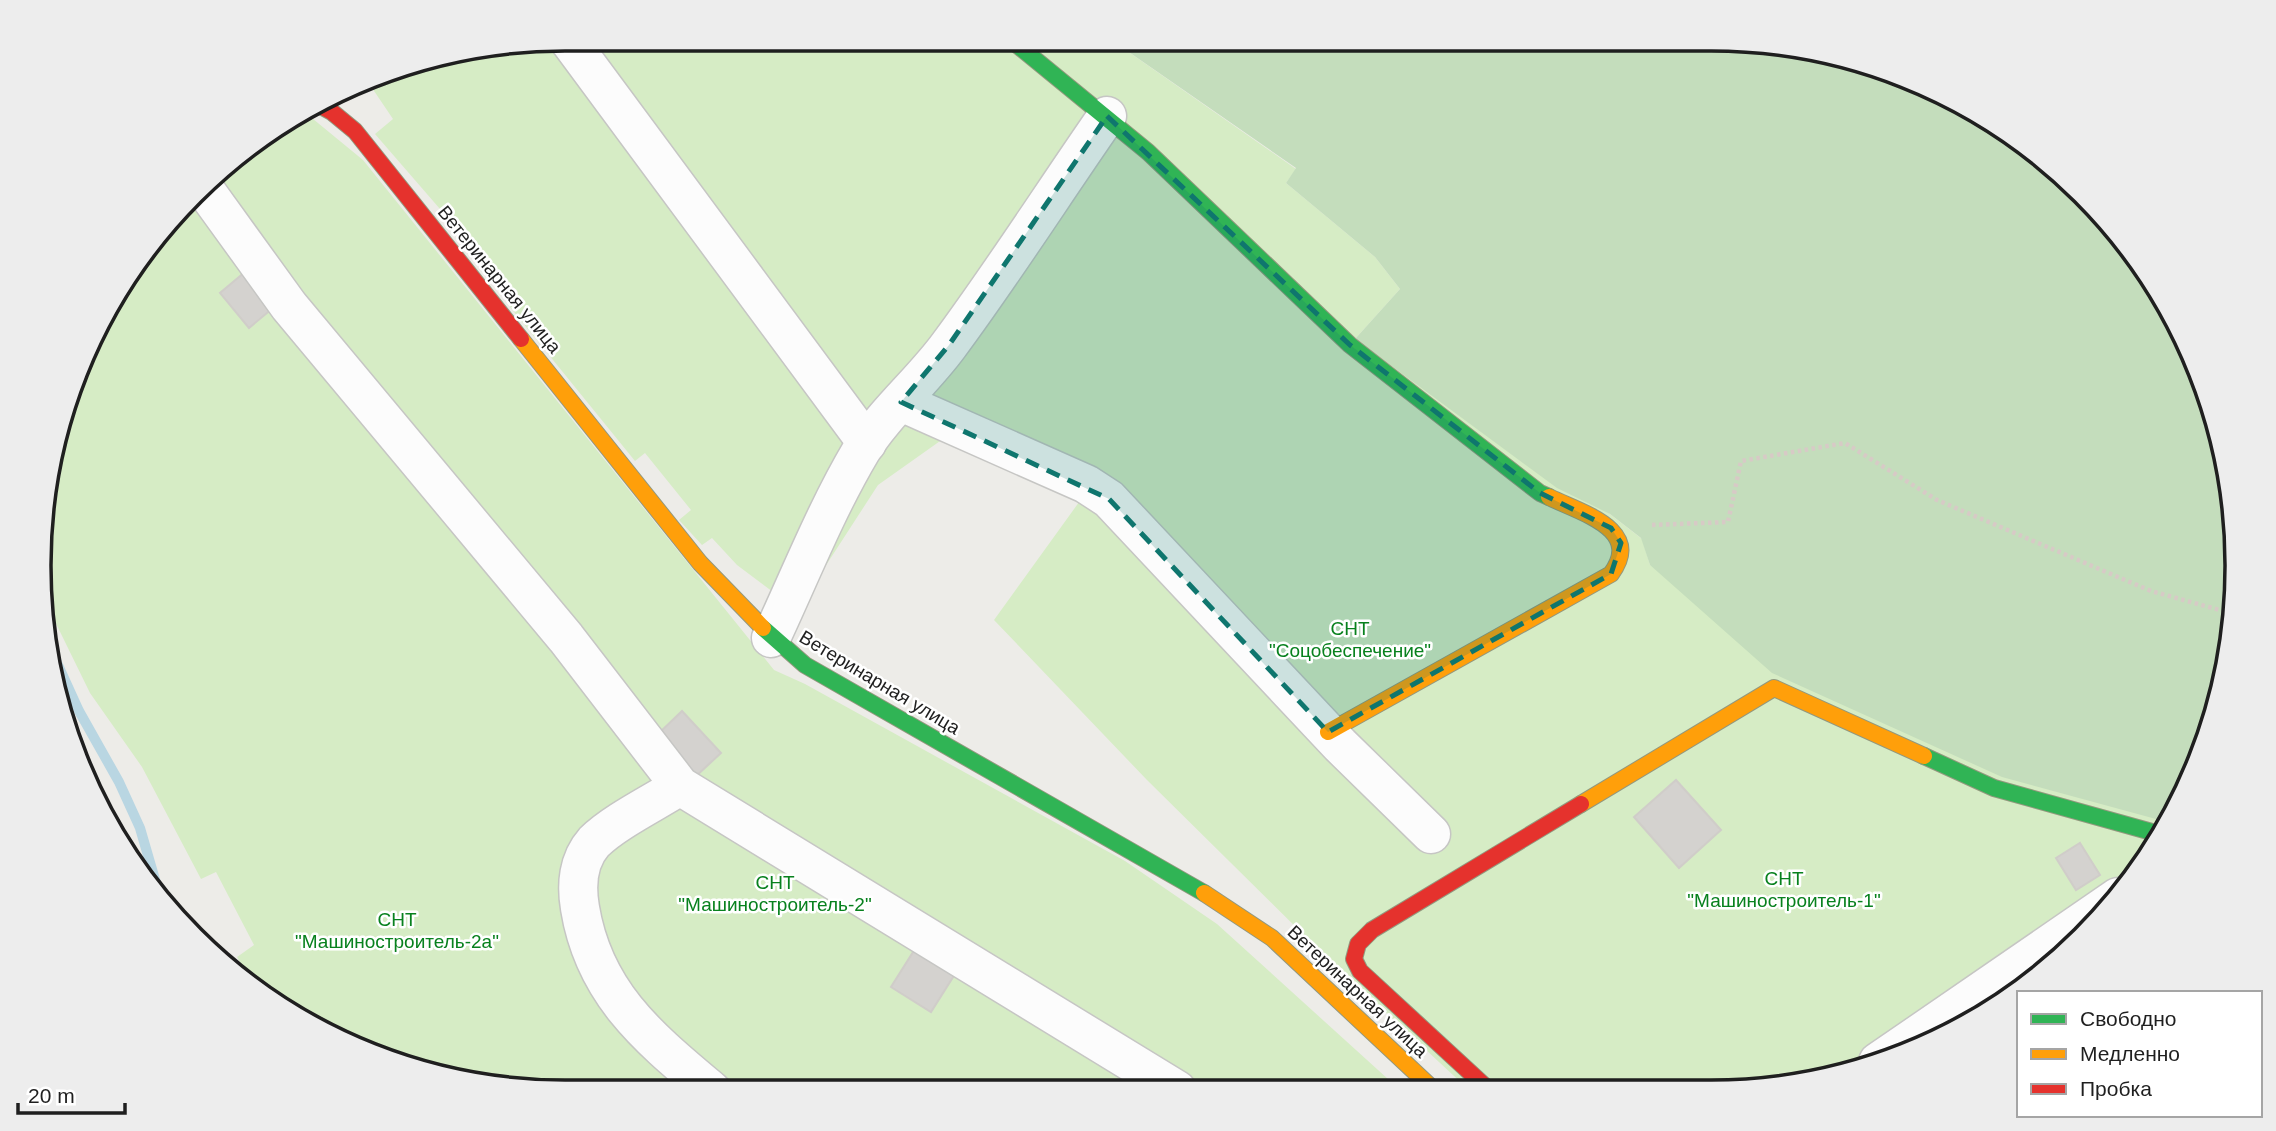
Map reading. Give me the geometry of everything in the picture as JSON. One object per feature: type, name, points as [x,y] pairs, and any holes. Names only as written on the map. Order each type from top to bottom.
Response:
[{"type":"street","points":[[578,51],[867,443]]},
{"type":"street","points":[[1025,51],[1148,152],[1350,345],[1539,494],[1611,527],[1621,543],[1620,562],[1612,574],[1328,732]]},
{"type":"street","points":[[345,101],[355,131]]},
{"type":"street","name":"Ветеринарная улица","points":[[328,109],[355,131],[700,563],[771,639],[816,671],[1194,886],[1237,914],[1272,938],[1423,1080]]},
{"type":"street","points":[[771,639],[841,488],[867,443],[949,345],[1107,116]]},
{"type":"street","points":[[208,196],[289,306],[566,638],[680,786],[1161,1080]]},
{"type":"street","points":[[901,402],[1086,484],[1109,499],[1328,732],[1431,834]]},
{"type":"street","points":[[1478,1080],[1360,971],[1354,959],[1358,944],[1372,930],[1774,688],[1994,788],[2150,832]]},
{"type":"street","points":[[680,786],[614,827],[594,843],[580,866],[578,895],[591,954],[606,982],[652,1041],[699,1080]]},
{"type":"street","points":[[1912,1039],[2080,923]]},
{"type":"path","points":[[1652,525],[1728,522],[1741,461],[1845,443],[1937,500],[2151,591],[2223,611]]},
{"type":"highlighted area","points":[[1107,116],[1350,345],[1540,493],[1611,528],[1621,543],[1611,574],[1328,732],[1109,499],[901,402],[949,345]]},
{"type":"green space","name":"СНТ \"Соцобеспечение\"","points":[[566,51],[1127,51],[1296,169],[1286,183],[1375,257],[1400,289],[1355,339],[1610,514],[1642,539],[1650,565],[2159,818],[2119,879],[2098,905],[2050,953],[2024,974],[1968,1011],[1876,1053],[1811,1070],[1744,1079],[1458,1080],[1324,955],[1147,780],[994,620],[1082,498],[950,434],[878,485],[797,610],[737,565],[712,538],[702,545],[679,520],[691,510],[645,453],[635,461],[510,307],[518,299],[375,134],[393,119],[372,89],[432,68],[498,55]]},
{"type":"green space","points":[[1127,51],[1711,51],[1778,55],[1844,68],[1907,90],[1968,120],[2024,157],[2050,178],[2098,226],[2119,252],[2156,308],[2198,400],[2215,465],[2224,532],[2221,633],[2208,699],[2198,731],[2158,820],[2002,777],[1772,673],[1650,565],[1641,538],[1610,514],[1557,488],[1355,339],[1400,289],[1375,257],[1286,183],[1296,168]]},
{"type":"green space","name":"СНТ \"Машиностроитель-2\"","points":[[312,118],[363,160],[774,670],[805,684],[1125,861],[1217,924],[1389,1080],[566,1080],[498,1076],[432,1063],[400,1053],[338,1027],[308,1011],[243,966],[237,957],[254,945],[216,872],[201,879],[142,767],[90,693],[54,619],[52,599],[55,498],[68,432],[78,400],[120,308],[157,252],[178,226],[226,178],[252,157]]},
{"type":"building","points":[[245,272],[274,307],[249,328],[220,293]]},
{"type":"building","points":[[682,711],[721,753],[695,777],[657,735]]},
{"type":"building","points":[[1676,780],[1721,830],[1679,868],[1634,817]]},
{"type":"building","points":[[2080,843],[2100,875],[2076,890],[2056,858]]},
{"type":"building","points":[[915,949],[955,974],[931,1012],[891,987]]},
{"type":"waterway","points":[[63,676],[79,711],[119,782],[140,828],[153,873]]},
{"type":"traffic: fast","points":[[1025,51],[1148,152],[1350,345],[1540,493],[1549,497]]},
{"type":"traffic: fast","points":[[763,628],[805,665],[1204,893]]},
{"type":"traffic: fast","points":[[1924,756],[1994,788],[2150,832]]},
{"type":"traffic: slow","points":[[521,339],[700,563],[763,628]]},
{"type":"traffic: slow","points":[[1328,732],[1611,574],[1619,558],[1620,545],[1614,534],[1591,517],[1549,497]]},
{"type":"traffic: slow","points":[[1581,804],[1774,688],[1924,756]]},
{"type":"traffic: slow","points":[[1204,893],[1272,938],[1423,1080]]},
{"type":"traffic: jam","points":[[328,110],[355,131],[521,339]]},
{"type":"traffic: jam","points":[[1478,1080],[1360,971],[1354,959],[1358,944],[1372,930],[1581,804]]},
{"type":"park label","name":"СНТ \"Машиностроитель-1\"","points":[[1784,889]]},
{"type":"park label","name":"СНТ \"Машиностроитель-2а\"","points":[[397,930]]}]
